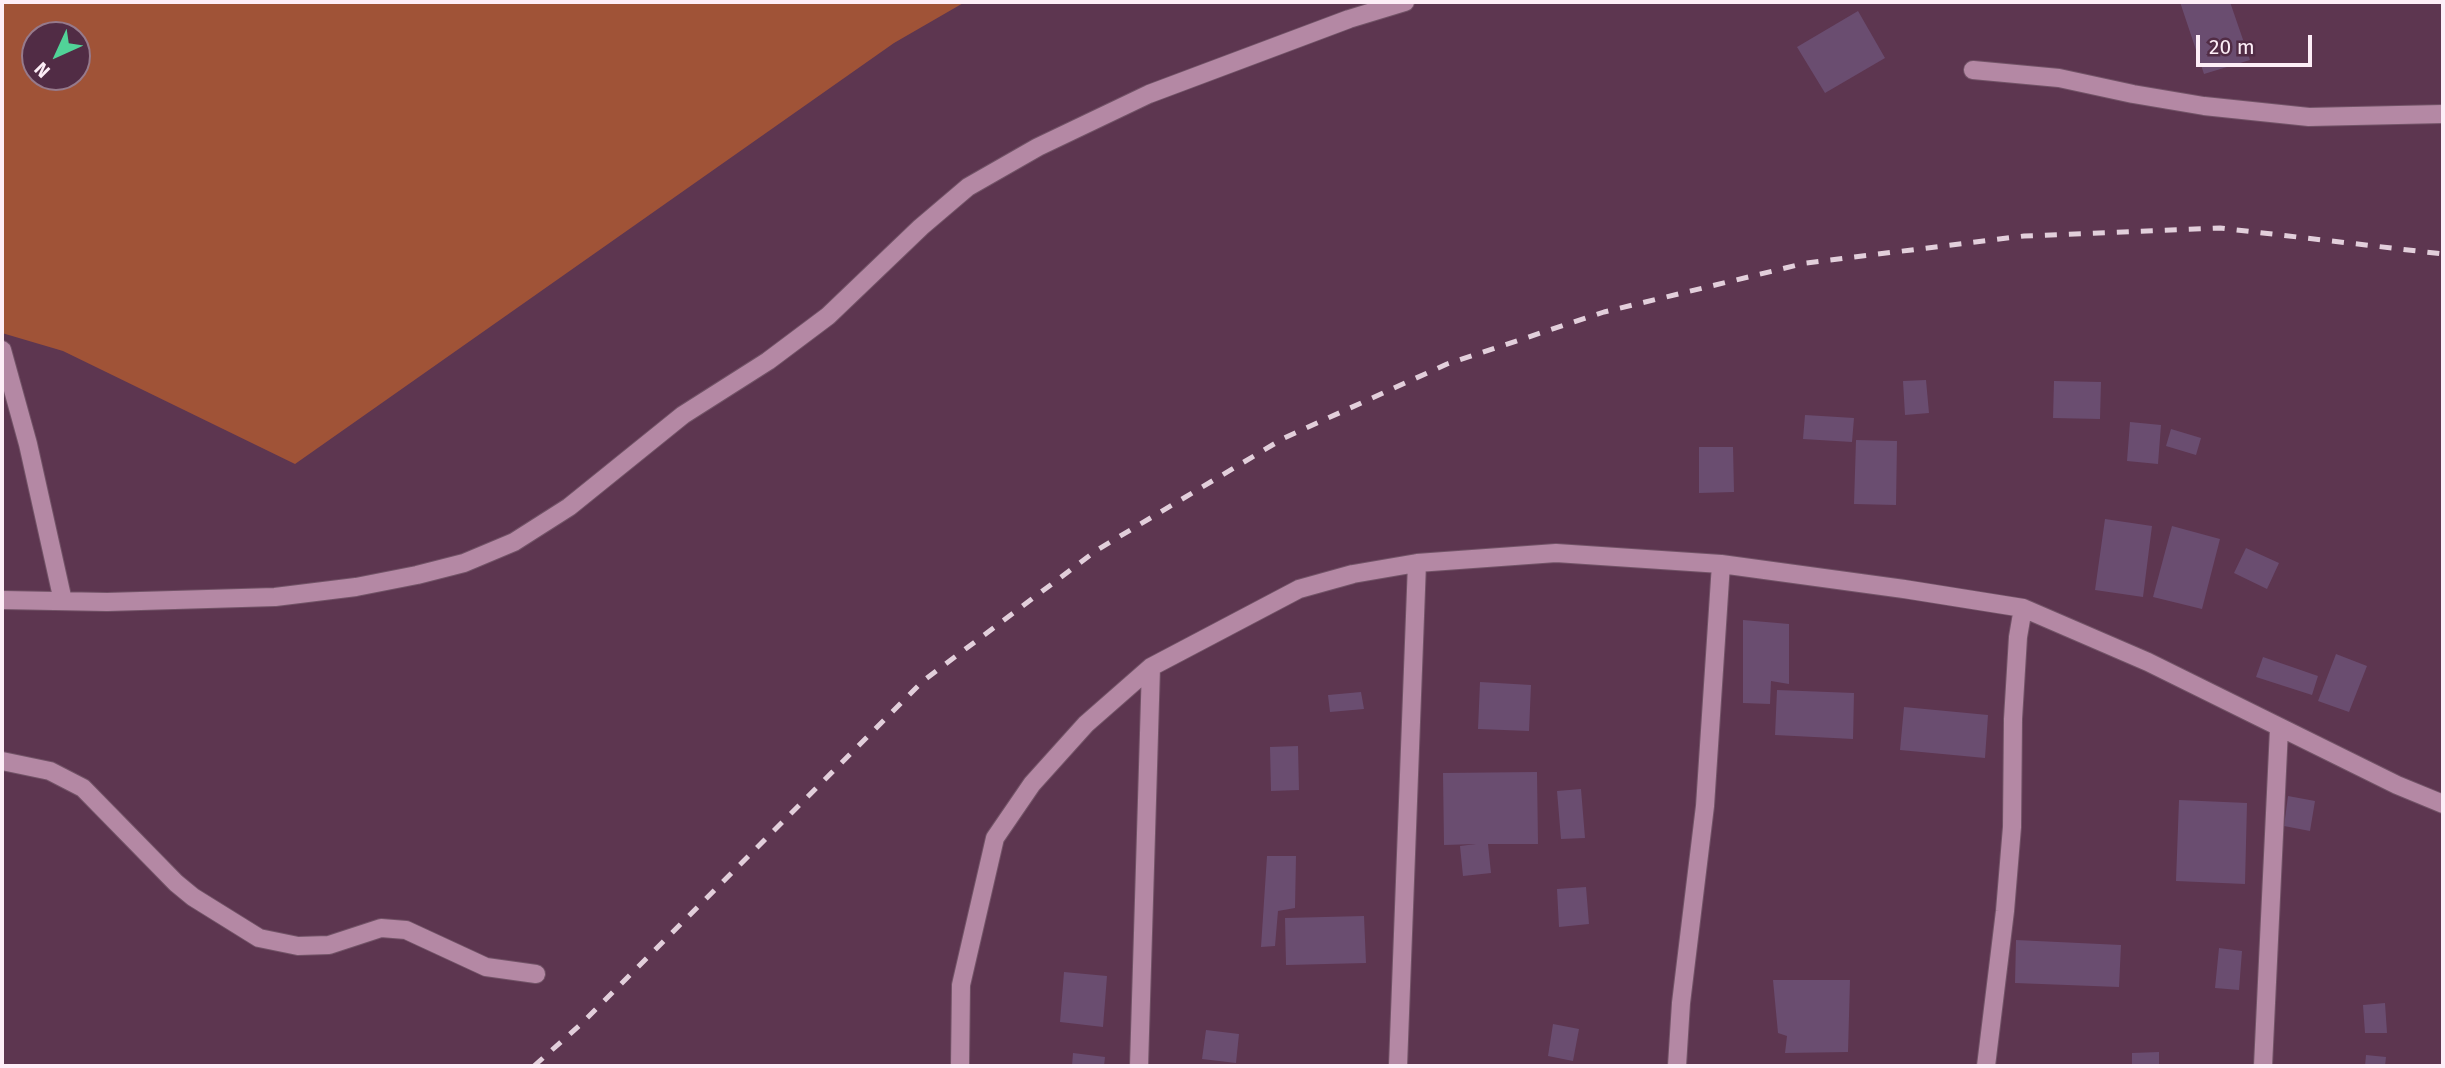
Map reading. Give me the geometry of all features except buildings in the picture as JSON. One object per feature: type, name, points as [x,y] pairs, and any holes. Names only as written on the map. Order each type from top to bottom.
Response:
[{"type":"street","points":[[2,600],[107,602],[275,597],[356,587],[464,563],[514,542],[569,507],[683,415],[768,361],[828,316],[921,227],[968,187],[1038,147],[1149,94],[1349,19],[1405,2]]},
{"type":"street","points":[[1973,70],[2059,78],[2204,106],[2309,117],[2443,114]]},
{"type":"street","points":[[2,350],[28,444],[63,601]]},
{"type":"street","points":[[960,1066],[961,985],[995,838],[1032,784],[1086,724],[1151,667],[1299,589],[1353,574],[1417,563],[1556,553],[1721,564],[2023,608],[2148,662],[2279,729],[2443,804]]},
{"type":"street","points":[[1398,1066],[1417,563]]},
{"type":"street","points":[[1677,1066],[1681,1003],[1705,806],[1721,564]]},
{"type":"street","points":[[1986,1066],[2005,911],[2012,827],[2013,719],[2018,637],[2023,608]]},
{"type":"street","points":[[1139,1066],[1151,667]]},
{"type":"street","points":[[2263,1066],[2279,729]]},
{"type":"street","points":[[2,761],[51,771],[83,788],[176,883],[259,939],[298,946],[329,945],[381,928],[406,930],[486,967],[536,974]]},
{"type":"shaded area","points":[[2,2],[965,2],[894,43],[295,464],[63,351],[2,333]]},
{"type":"railway","points":[[534,1066],[581,1024],[923,681],[1097,550],[1284,438],[1447,364],[1604,312],[1806,263],[2024,236],[2220,228],[2443,254]]}]
